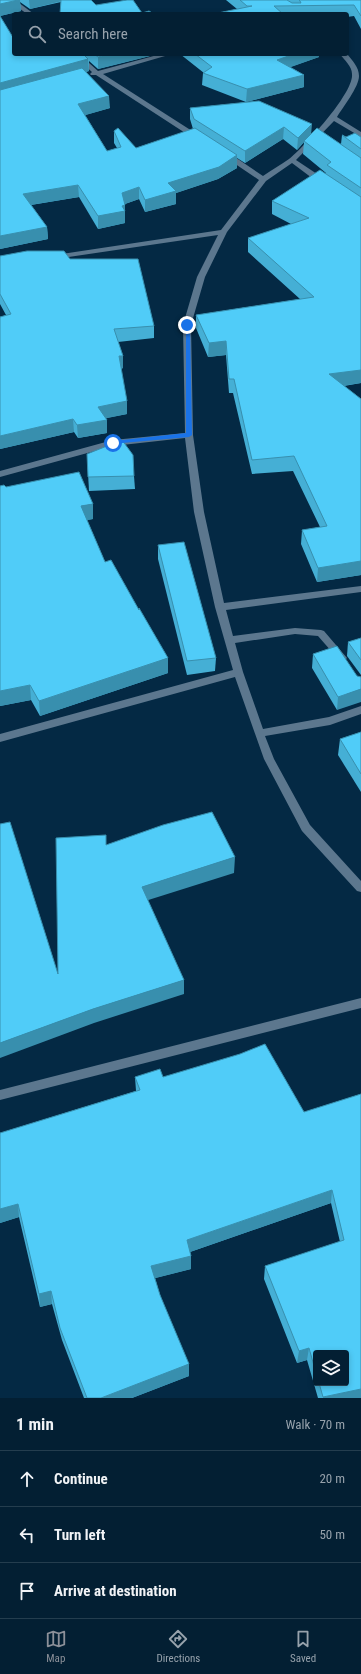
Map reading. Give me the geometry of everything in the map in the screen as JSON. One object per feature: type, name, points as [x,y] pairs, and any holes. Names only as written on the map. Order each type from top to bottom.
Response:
[{"type":"street","points":[[11,0],[28,12]]},
{"type":"street","points":[[77,56],[97,73],[204,141]]},
{"type":"street","points":[[82,77],[161,56]]},
{"type":"street","points":[[345,56],[351,63],[358,83],[319,138],[292,160],[264,179],[223,232],[201,277],[187,325],[189,435],[199,512],[220,607],[238,672],[269,760],[306,828],[361,888]]},
{"type":"street","points":[[333,118],[361,135]]},
{"type":"street","points":[[217,149],[264,179]]},
{"type":"street","points":[[292,160],[330,186]]},
{"type":"street","points":[[46,258],[223,232]]},
{"type":"street","points":[[0,474],[113,443],[189,435]]},
{"type":"street","points":[[220,607],[361,589]]},
{"type":"street","points":[[230,640],[295,631],[321,633],[334,647],[349,668]]},
{"type":"street","points":[[0,738],[238,672]]},
{"type":"street","points":[[259,733],[330,721],[361,710]]},
{"type":"street","points":[[0,1095],[361,1003]]},
{"type":"building","points":[[0,0],[18,0],[0,4]]},
{"type":"building","points":[[61,0],[91,0],[96,5],[133,0],[141,12],[60,12]]},
{"type":"building","points":[[240,0],[287,0],[292,3],[301,3],[299,0],[361,0],[361,16],[354,5],[274,6],[281,12],[223,12],[252,6],[247,6]]},
{"type":"building","points":[[0,16],[12,36],[12,56],[85,56],[88,59],[0,83]]},
{"type":"building","points":[[198,56],[288,56],[277,60],[304,75],[247,89],[203,73],[212,67]]},
{"type":"building","points":[[82,68],[109,96],[78,104],[107,151],[121,147],[114,131],[118,128],[136,148],[195,128],[237,155],[219,167],[168,183],[176,191],[145,200],[139,187],[122,193],[125,205],[122,206],[125,211],[98,216],[78,185],[23,194],[47,227],[0,236],[0,90]]},
{"type":"building","points":[[259,101],[312,124],[298,138],[284,127],[245,151],[194,119],[190,108]]},
{"type":"building","points":[[317,128],[361,158],[361,188],[327,165],[331,162],[304,141]]},
{"type":"building","points":[[355,133],[361,137],[361,149],[342,135],[346,137]]},
{"type":"building","points":[[320,170],[361,197],[361,370],[329,374],[361,399],[361,561],[318,568],[302,530],[327,526],[294,456],[252,460],[234,379],[229,379],[226,341],[209,343],[196,315],[314,297],[248,238],[309,218],[272,201]]},
{"type":"building","points":[[27,251],[64,251],[70,259],[138,259],[154,326],[114,329],[123,356],[119,356],[127,401],[98,407],[107,420],[77,425],[73,419],[0,436],[0,317],[11,314],[0,294],[0,256]]},
{"type":"building","points":[[122,440],[133,455],[134,476],[88,477],[87,454]]},
{"type":"building","points":[[79,472],[93,504],[81,506],[105,562],[111,560],[168,658],[39,701],[30,685],[0,691],[0,486],[4,485],[6,487]]},
{"type":"building","points":[[184,542],[216,658],[187,661],[158,545]]},
{"type":"building","points":[[361,638],[361,660],[348,642]]},
{"type":"building","points":[[337,646],[357,676],[361,677],[361,689],[338,697],[313,654]]},
{"type":"building","points":[[361,732],[361,774],[340,739]]},
{"type":"building","points":[[212,812],[235,857],[142,887],[184,980],[93,1009],[0,1043],[0,824],[10,822],[58,974],[56,838],[106,835],[106,845],[163,825]]},
{"type":"building","points":[[265,1044],[304,1112],[361,1094],[361,1389],[323,1397],[320,1386],[349,1386],[349,1350],[313,1350],[313,1362],[309,1348],[299,1351],[265,1266],[344,1240],[332,1190],[187,1240],[191,1256],[151,1266],[160,1295],[189,1364],[101,1398],[87,1398],[60,1328],[51,1291],[39,1294],[18,1204],[0,1209],[0,1133],[140,1090],[135,1077],[160,1069],[163,1077],[240,1054]]},
{"type":"route","points":[[113,443],[189,435],[187,325]]}]
